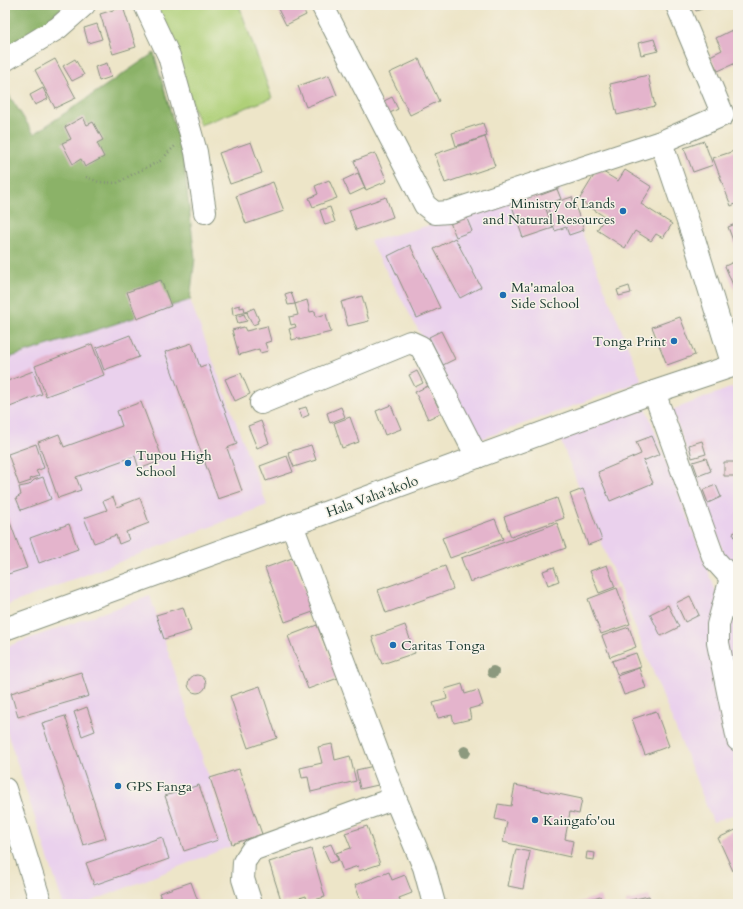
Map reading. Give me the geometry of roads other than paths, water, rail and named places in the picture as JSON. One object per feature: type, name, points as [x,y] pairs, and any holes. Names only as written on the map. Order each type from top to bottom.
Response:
[{"type":"street","points":[[5,60],[58,28],[84,5]]},
{"type":"street","points":[[145,5],[169,56],[196,152],[205,212]]},
{"type":"street","points":[[322,5],[425,205],[435,213],[449,212],[661,142],[730,113],[677,5]]},
{"type":"street","points":[[661,142],[736,365]]},
{"type":"street","points":[[261,403],[410,342],[421,347],[477,457]]},
{"type":"street","name":"Hala Vaha'akolo","points":[[5,628],[292,525],[654,392],[736,365]]},
{"type":"street","points":[[654,392],[714,559],[735,577],[718,625],[718,642],[738,740]]},
{"type":"street","points":[[292,525],[396,798],[424,867],[434,904]]},
{"type":"street","points":[[5,789],[41,904]]},
{"type":"street","points":[[251,904],[243,879],[244,862],[252,850],[396,798]]},
{"type":"place","name":"Ministry of Lands and Natural Resources","points":[[623,211]]},
{"type":"place","name":"Ma'amaloa Side School","points":[[503,295]]},
{"type":"place","name":"Tonga Print","points":[[674,341]]},
{"type":"place","name":"Tupou High School","points":[[128,463]]},
{"type":"place","name":"Caritas Tonga","points":[[393,645]]},
{"type":"place","name":"GPS Fanga","points":[[118,786]]},
{"type":"place","name":"Kaingafo'ou","points":[[535,820]]}]
